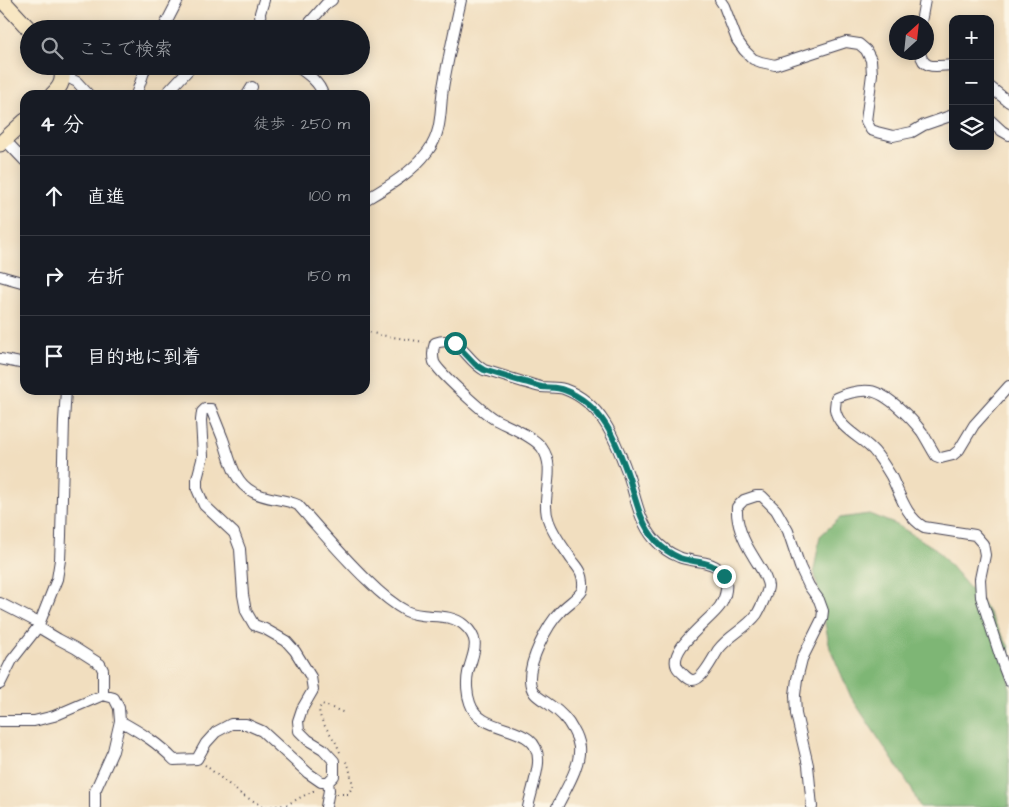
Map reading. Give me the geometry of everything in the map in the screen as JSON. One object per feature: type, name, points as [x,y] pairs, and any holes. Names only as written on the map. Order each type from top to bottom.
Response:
[{"type":"main road","points":[[2,0],[20,20]]},
{"type":"main road","points":[[57,90],[62,83],[62,75]]},
{"type":"main road","points":[[2,142],[20,125]]},
{"type":"street","points":[[168,20],[178,0]]},
{"type":"street","points":[[260,20],[260,12],[264,0]]},
{"type":"street","points":[[312,20],[332,0]]},
{"type":"street","points":[[370,197],[418,164],[429,150],[439,130],[444,84],[461,0]]},
{"type":"street","points":[[720,0],[744,50],[753,59],[761,62],[774,65],[846,42],[859,44],[866,50],[871,60],[872,74],[866,121],[871,130],[893,136],[912,132],[924,125],[949,116]]},
{"type":"street","points":[[922,15],[925,0]]},
{"type":"street","points":[[922,60],[930,66],[949,65]]},
{"type":"street","points":[[67,75],[84,90]]},
{"type":"street","points":[[138,90],[143,75]]},
{"type":"street","points":[[169,90],[183,75]]},
{"type":"street","points":[[309,75],[321,90]]},
{"type":"street","points":[[994,90],[1009,102]]},
{"type":"street","points":[[994,124],[1009,135]]},
{"type":"street","points":[[2,142],[20,157]]},
{"type":"street","points":[[0,276],[20,282]]},
{"type":"street","points":[[557,807],[578,757],[577,737],[569,722],[551,706],[538,698],[532,691],[530,678],[532,665],[548,627],[559,612],[582,592],[581,573],[552,530],[548,519],[546,510],[549,474],[547,459],[542,447],[534,440],[492,418],[446,378],[437,367],[433,353],[435,343],[444,340],[455,343],[476,365],[484,370],[542,387],[564,389],[592,406],[602,417],[614,437],[638,511],[654,540],[665,550],[680,558],[710,564],[718,568],[724,576],[726,587],[720,607],[678,650],[675,662],[677,668],[689,679],[695,680],[701,675],[729,637],[747,625],[757,614],[768,590],[765,576],[744,539],[736,515],[737,507],[744,500],[762,496],[776,510],[788,532],[800,567],[819,600],[823,611],[822,619],[802,660],[795,695],[796,714],[808,765],[812,807]]},
{"type":"street","points":[[0,359],[20,363]]},
{"type":"street","points":[[1009,386],[974,424],[960,450],[953,455],[941,458],[936,456],[916,425],[883,395],[871,391],[849,392],[836,398],[836,410],[839,419],[849,431],[872,448],[890,474],[908,510],[919,524],[924,527],[975,535],[983,544],[985,555],[980,580],[981,597],[1009,681]]},
{"type":"street","points":[[0,684],[12,660],[38,625],[57,579],[60,560],[66,395]]},
{"type":"street","points":[[326,807],[328,786],[334,776],[334,761],[323,749],[308,740],[299,731],[298,720],[313,690],[312,677],[286,641],[254,625],[246,611],[240,549],[234,533],[204,505],[197,489],[202,456],[200,420],[205,409],[211,409],[233,470],[251,492],[266,498],[290,501],[298,505],[350,564],[387,599],[407,612],[423,616],[453,619],[463,624],[472,635],[475,644],[474,654],[467,682],[469,702],[473,711],[480,718],[494,726],[511,730],[527,737],[533,742],[537,751],[538,762],[528,807]]},
{"type":"street","points":[[0,603],[100,664],[104,670],[103,695]]},
{"type":"street","points":[[0,721],[34,721],[54,716],[103,695],[114,698],[119,708],[120,721],[113,751],[95,791],[95,807]]},
{"type":"street","points":[[120,721],[141,732],[162,747],[174,760],[197,759],[206,743],[216,732],[231,724],[246,724],[262,731],[315,778],[328,786]]},
{"type":"path","points":[[370,332],[435,343]]},
{"type":"path","points":[[197,759],[242,795],[265,807],[286,805],[313,791],[328,786]]},
{"type":"green space","points":[[869,514],[897,525],[936,549],[985,606],[1009,647],[1009,807],[920,807],[910,786],[851,697],[830,648],[814,570],[820,536],[840,518]]},
{"type":"route","points":[[455,343],[476,365],[484,370],[542,387],[564,389],[592,406],[602,417],[614,437],[638,511],[654,540],[665,550],[680,558],[710,564],[718,568],[724,576]]}]
